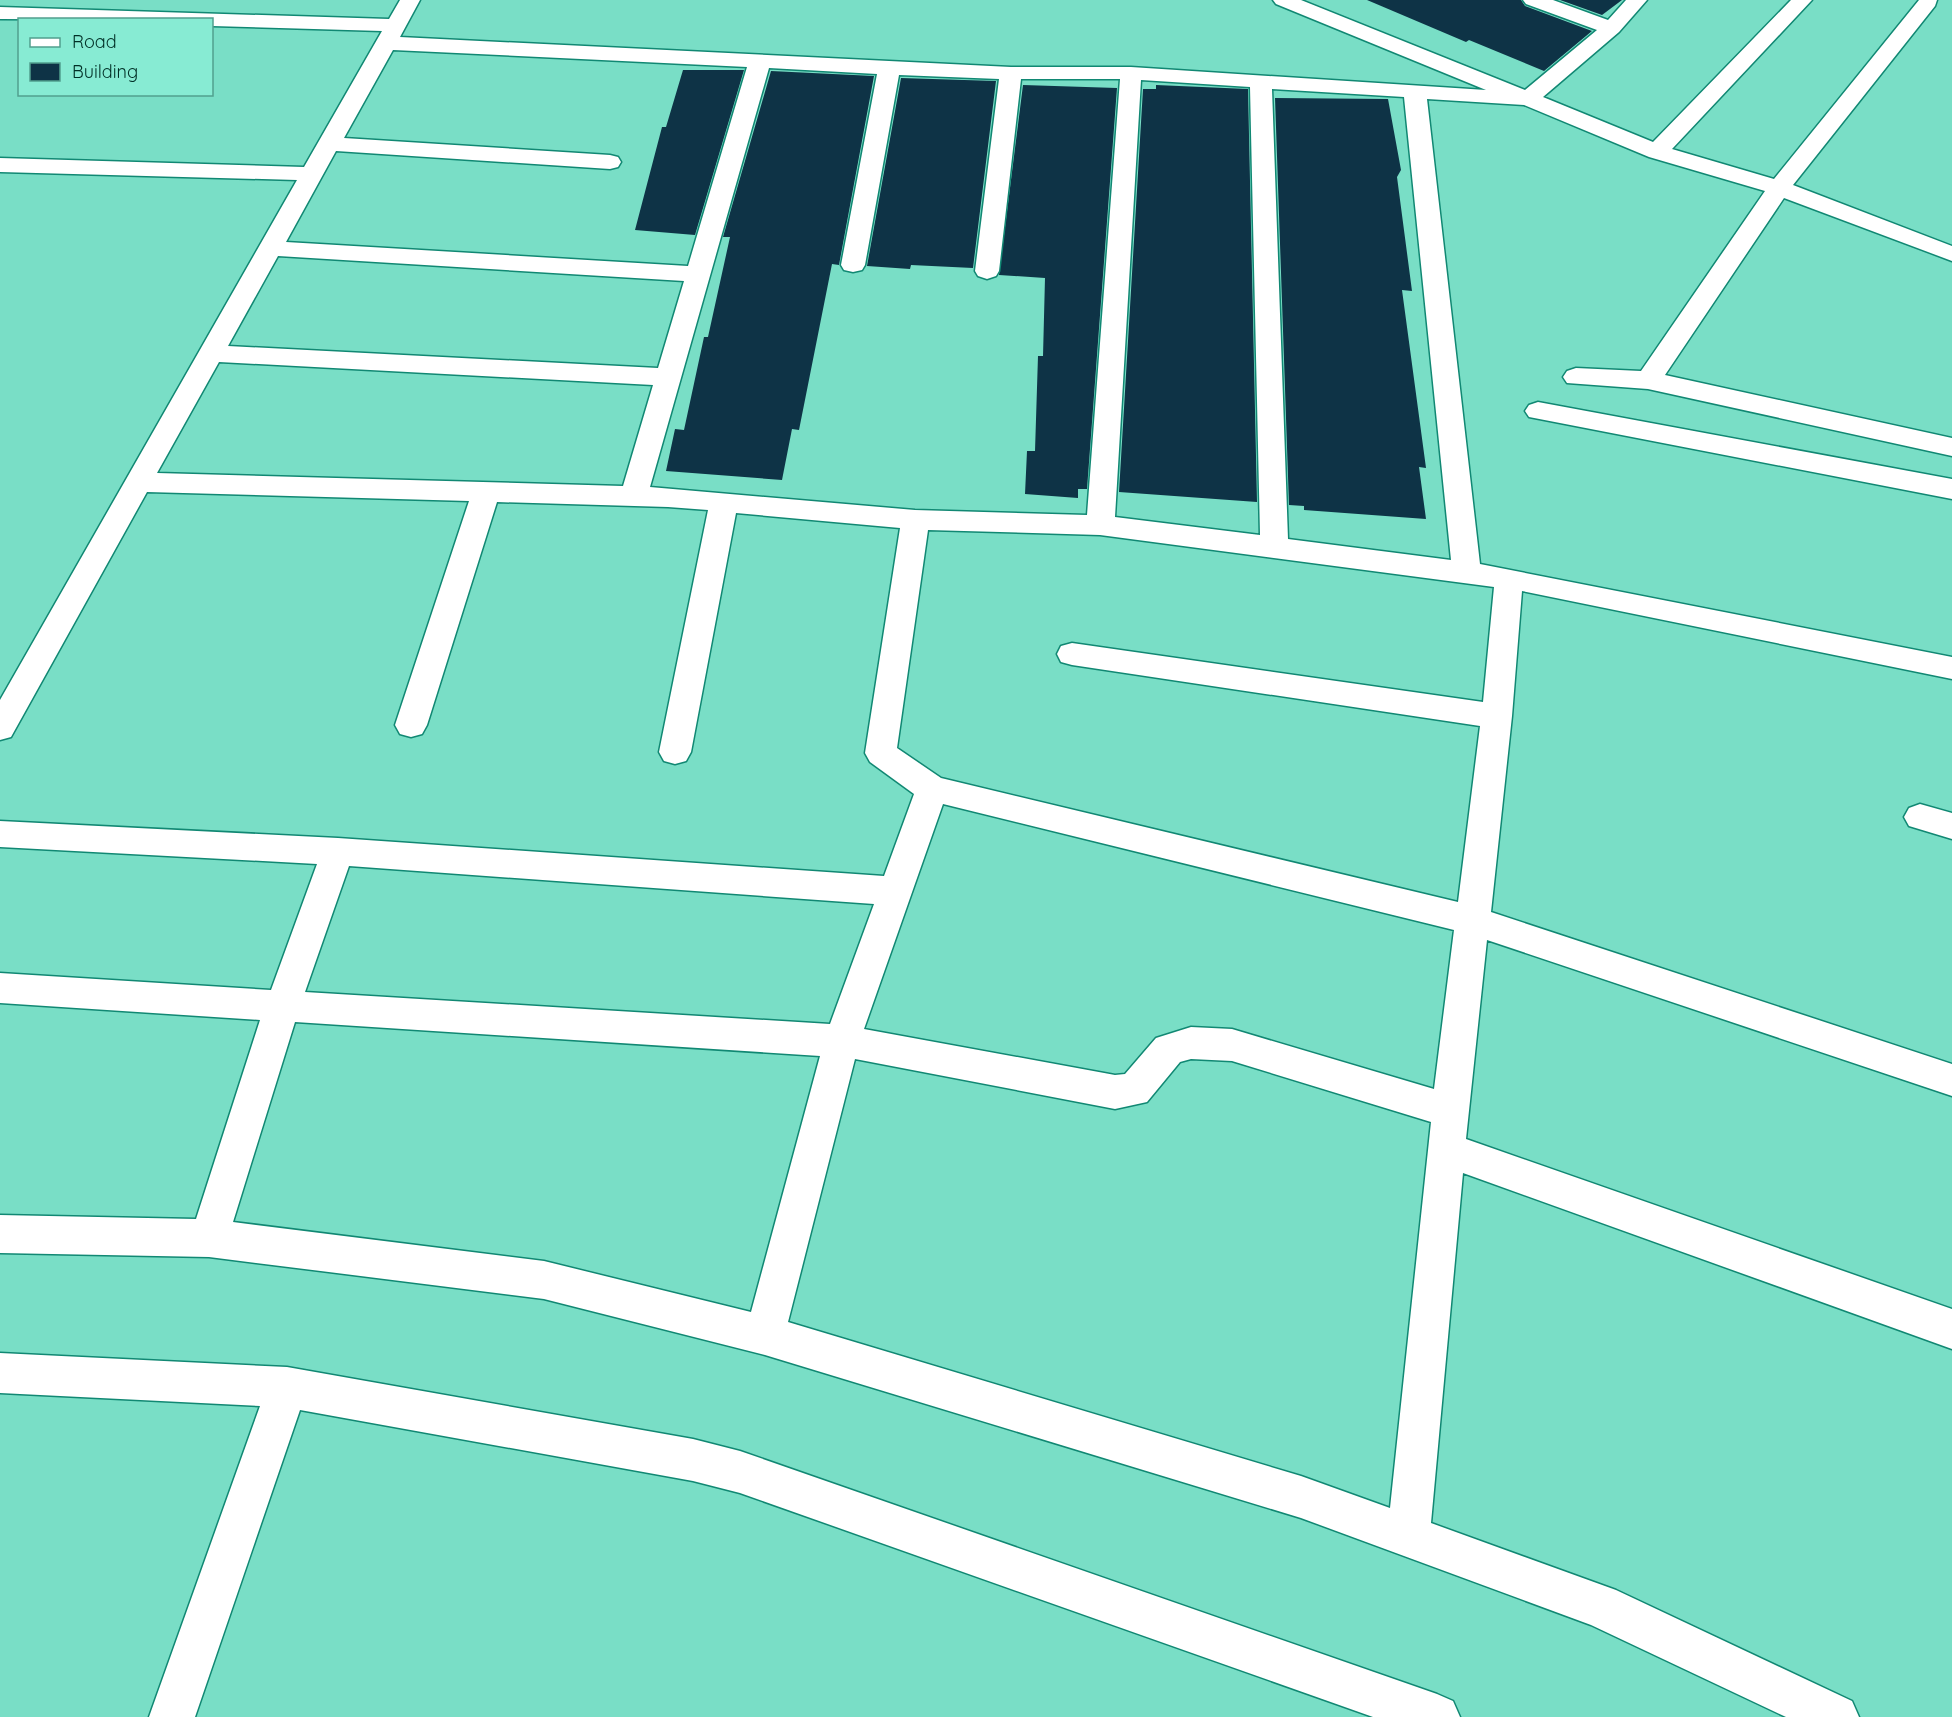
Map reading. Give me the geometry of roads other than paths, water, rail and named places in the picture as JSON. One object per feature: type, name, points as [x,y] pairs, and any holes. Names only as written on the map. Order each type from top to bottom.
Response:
[{"type":"street","points":[[0,728],[272,249],[410,0]]},
{"type":"street","points":[[1283,0],[1657,152],[1779,188],[1952,254]]},
{"type":"street","points":[[1533,0],[1612,28]]},
{"type":"street","points":[[0,14],[117,7],[391,34],[760,61],[1011,73],[1131,73],[1415,94],[1528,99],[1612,28],[1637,0]]},
{"type":"street","points":[[1657,152],[1802,0]]},
{"type":"street","points":[[1648,380],[1779,188],[1930,3]]},
{"type":"street","points":[[634,496],[760,61]]},
{"type":"street","points":[[853,265],[889,68]]},
{"type":"street","points":[[987,271],[1011,73]]},
{"type":"street","points":[[1100,525],[1131,73]]},
{"type":"street","points":[[1261,82],[1274,547]]},
{"type":"street","points":[[1415,94],[1467,574]]},
{"type":"street","points":[[329,144],[610,162]]},
{"type":"street","points":[[0,165],[312,174]]},
{"type":"street","points":[[272,249],[698,274]]},
{"type":"street","points":[[212,353],[668,377]]},
{"type":"street","points":[[1576,377],[1648,380],[1952,447]]},
{"type":"street","points":[[1538,411],[1952,489]]},
{"type":"street","points":[[140,482],[634,496],[915,520],[1100,525],[1509,578],[1952,668]]},
{"type":"street","points":[[411,725],[486,492]]},
{"type":"street","points":[[675,752],[724,502]]},
{"type":"street","points":[[915,520],[881,753],[932,789],[1471,920],[1952,1080]]},
{"type":"street","points":[[1408,1536],[1450,1111],[1497,716],[1509,578]]},
{"type":"street","points":[[1072,654],[1497,716]]},
{"type":"street","points":[[765,1335],[842,1041],[932,789]]},
{"type":"street","points":[[1920,817],[1952,826]]},
{"type":"street","points":[[0,834],[338,852],[896,891]]},
{"type":"street","points":[[209,1238],[283,1004],[338,852]]},
{"type":"street","points":[[0,988],[283,1004],[842,1041],[1115,1092],[1134,1090],[1169,1049],[1191,1043],[1232,1045],[1450,1111]]},
{"type":"street","points":[[1446,1150],[1952,1329]]},
{"type":"street","points":[[0,1234],[209,1238],[544,1280],[765,1335],[1301,1497],[1600,1606],[1836,1717]]},
{"type":"street","points":[[0,1373],[286,1387],[693,1460],[740,1472],[1437,1717]]},
{"type":"street","points":[[172,1717],[286,1387]]}]
